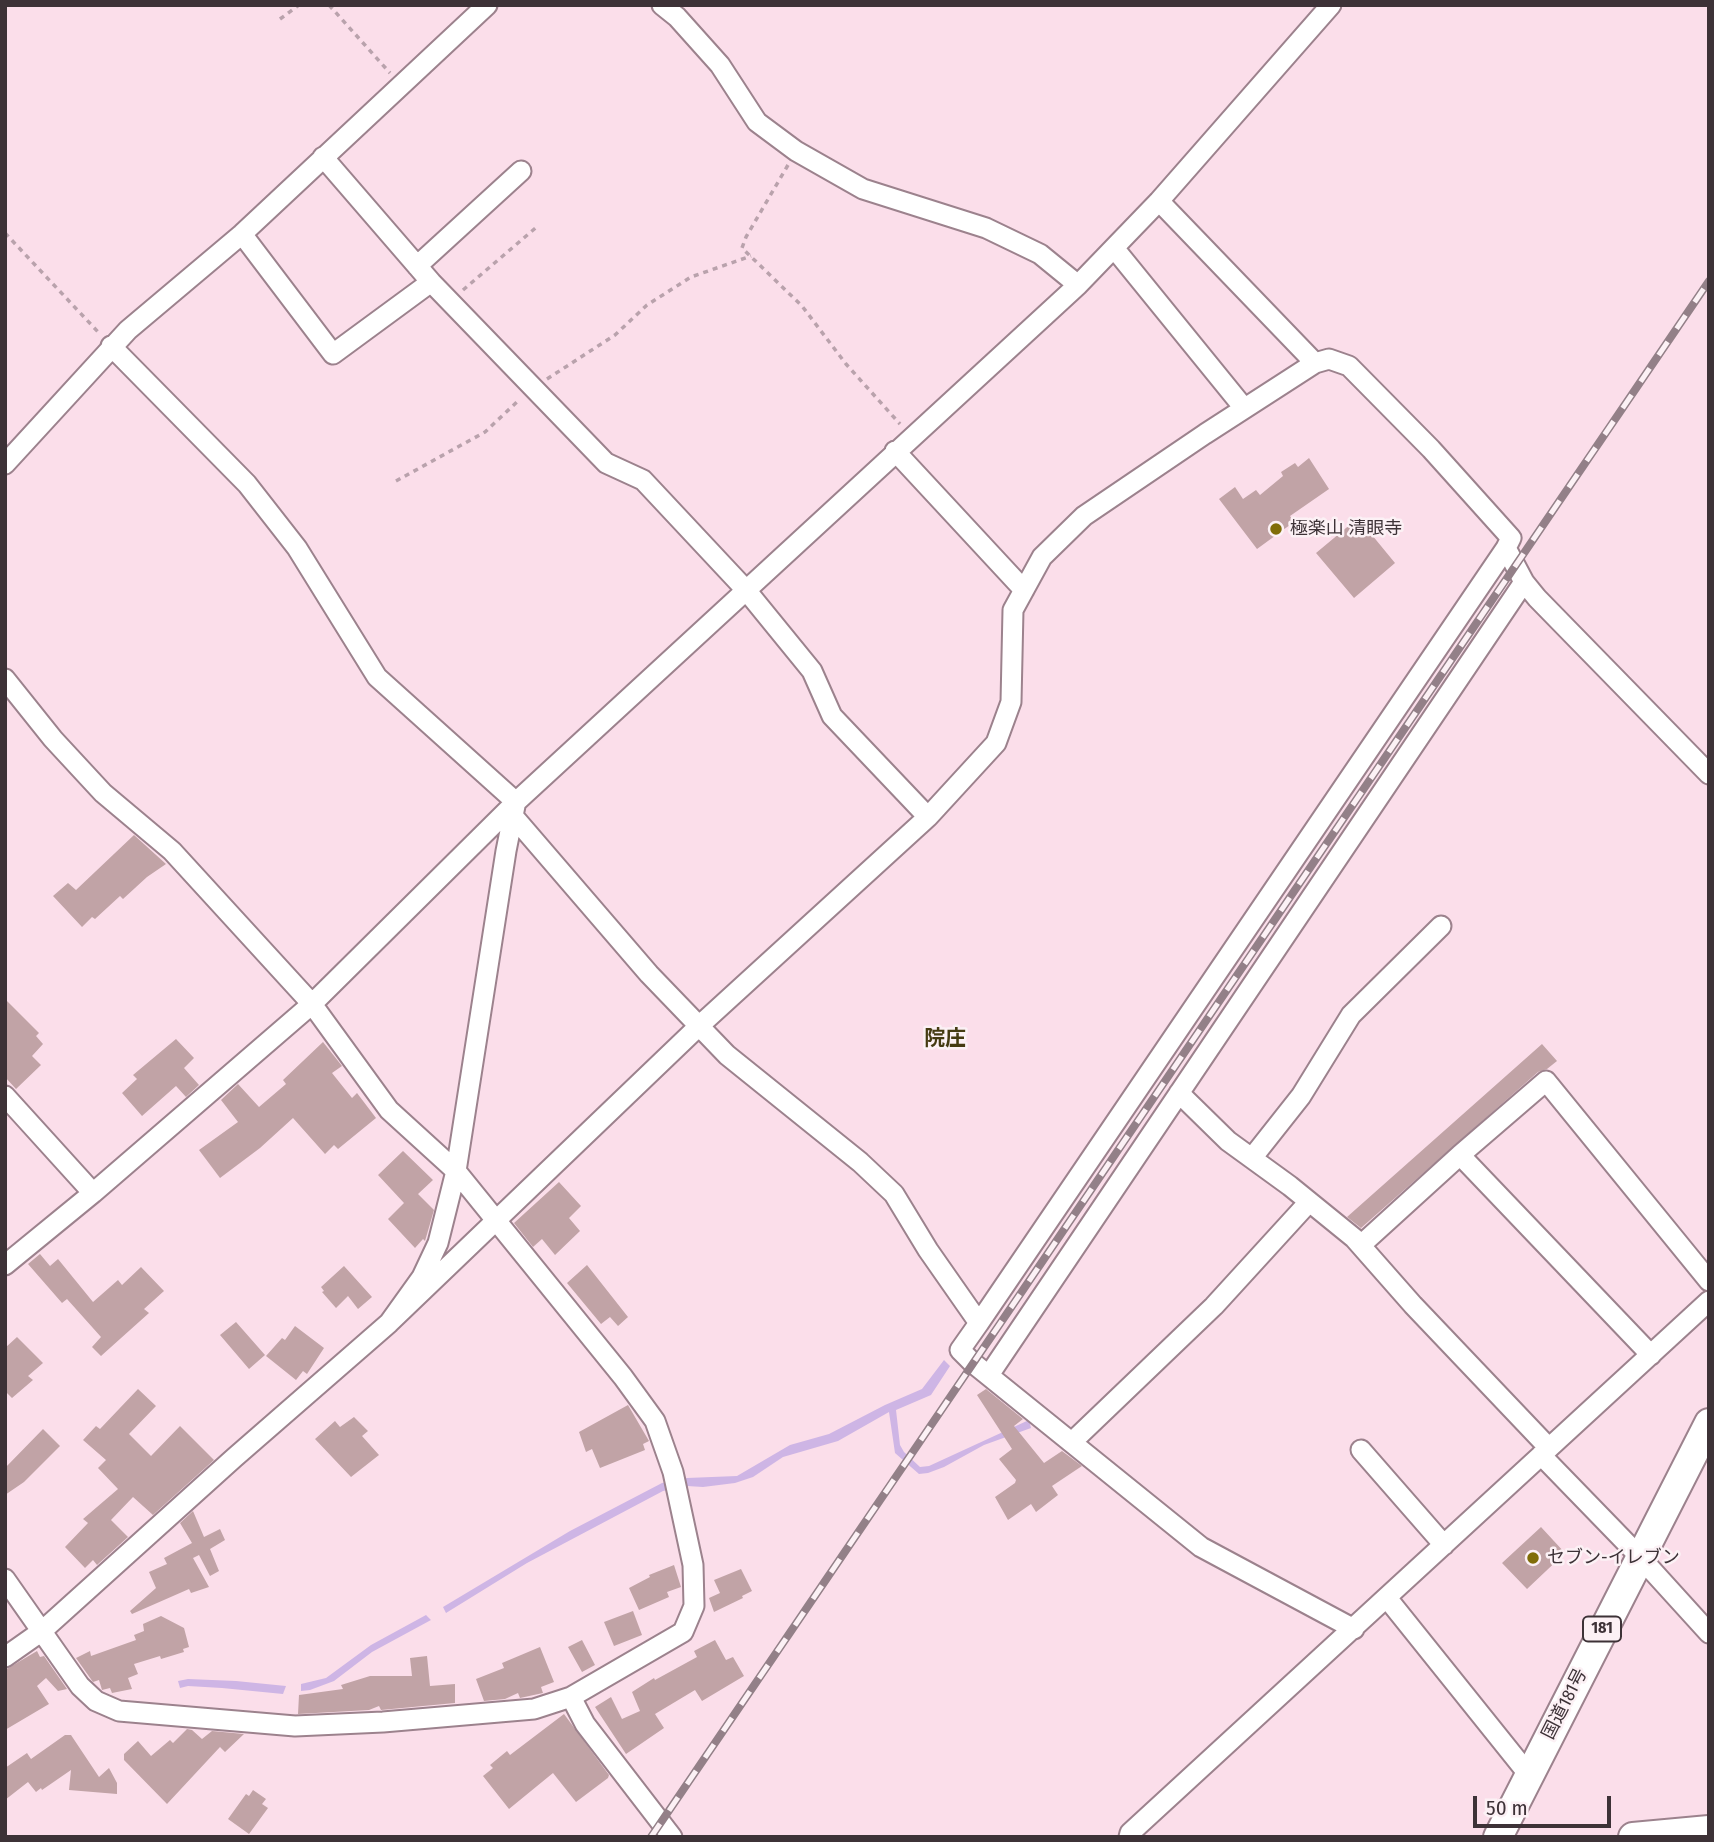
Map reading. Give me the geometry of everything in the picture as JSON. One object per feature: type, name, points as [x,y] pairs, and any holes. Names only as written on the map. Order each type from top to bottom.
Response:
[{"type":"highway","name":"国道181号","points":[[1498,1837],[1709,1423]]},
{"type":"highway","points":[[1633,1837],[1709,1830]]},
{"type":"street","points":[[5,464],[111,346],[242,234],[487,5]]},
{"type":"street","points":[[662,5],[677,17],[720,65],[757,122],[796,151],[863,189],[986,228],[1029,248],[1077,285]]},
{"type":"street","points":[[5,1265],[93,1193],[312,1004],[746,590],[1077,285],[1159,201],[1331,5]]},
{"type":"street","points":[[323,157],[431,282],[532,388],[606,463],[643,480],[746,590],[812,671],[832,716],[928,817]]},
{"type":"street","points":[[417,266],[521,171]]},
{"type":"street","points":[[1159,201],[1315,363]]},
{"type":"street","points":[[242,234],[333,354],[431,282]]},
{"type":"street","points":[[1114,248],[1244,408]]},
{"type":"street","points":[[111,346],[247,484],[297,548],[377,677],[514,809],[649,974],[727,1055],[860,1162],[894,1194],[928,1250],[979,1323]]},
{"type":"street","points":[[5,1657],[42,1631],[389,1323],[699,1026],[928,817],[996,743],[1011,702],[1013,610],[1042,557],[1084,516],[1244,408],[1315,363],[1329,359],[1349,366],[1431,449],[1511,538],[960,1350],[1201,1547],[1354,1629]]},
{"type":"street","points":[[895,451],[1024,590]]},
{"type":"street","points":[[1506,548],[1524,582],[1708,772]]},
{"type":"street","points":[[989,1375],[1524,582]]},
{"type":"street","points":[[5,679],[52,739],[103,793],[172,851],[312,1004],[389,1110],[456,1171],[497,1219],[655,1421],[673,1472],[694,1566],[694,1606],[683,1632],[571,1698],[534,1709],[383,1722],[295,1726],[119,1711],[96,1701],[80,1686],[5,1579]]},
{"type":"street","points":[[389,1323],[422,1277],[438,1242],[456,1171],[514,809]]},
{"type":"street","points":[[1252,1158],[1301,1096],[1351,1014],[1441,926]]},
{"type":"street","points":[[1361,1245],[1460,1154],[1546,1081],[1709,1281]]},
{"type":"street","points":[[1179,1093],[1228,1141],[1361,1245],[1709,1633]]},
{"type":"street","points":[[6,1099],[93,1193]]},
{"type":"street","points":[[1460,1154],[1651,1355]]},
{"type":"street","points":[[1072,1442],[1214,1306],[1309,1202]]},
{"type":"street","points":[[1129,1837],[1130,1833],[1709,1301]]},
{"type":"street","points":[[1362,1450],[1444,1545]]},
{"type":"street","points":[[1387,1598],[1529,1775]]},
{"type":"street","points":[[571,1698],[585,1724],[672,1837]]},
{"type":"path","points":[[280,19],[299,5]]},
{"type":"path","points":[[329,5],[401,85]]},
{"type":"path","points":[[796,151],[742,248],[802,306],[846,364],[911,436]]},
{"type":"path","points":[[450,302],[538,225]]},
{"type":"path","points":[[5,233],[111,346]]},
{"type":"path","points":[[396,481],[485,432],[532,388],[615,335],[646,305],[691,276],[751,256]]},
{"type":"shaded area","points":[[944,1360],[950,1366],[931,1395],[896,1410],[900,1445],[920,1467],[929,1466],[1029,1420],[1031,1428],[984,1445],[944,1467],[919,1474],[895,1453],[889,1412],[838,1441],[783,1457],[753,1477],[735,1483],[687,1486],[663,1491],[527,1563],[446,1613],[443,1607],[570,1531],[662,1483],[687,1478],[737,1476],[790,1445],[829,1434],[922,1389]]},
{"type":"shaded area","points":[[426,1615],[431,1620],[372,1652],[334,1681],[301,1691],[301,1684],[326,1678],[371,1645]]},
{"type":"shaded area","points":[[188,1679],[286,1686],[283,1694],[188,1686],[180,1688],[178,1681]]},
{"type":"building","points":[[1309,458],[1329,489],[1290,516],[1294,522],[1257,549],[1219,499],[1235,487],[1243,499],[1256,490],[1260,495],[1283,476],[1281,472],[1295,463],[1298,467]]},
{"type":"building","points":[[1358,518],[1395,563],[1354,598],[1316,553]]},
{"type":"building","points":[[134,835],[166,864],[123,899],[120,896],[82,927],[53,896],[68,883],[76,890]]},
{"type":"building","points":[[5,999],[39,1033],[36,1036],[43,1044],[32,1056],[41,1065],[16,1089],[5,1077]]},
{"type":"building","points":[[176,1039],[194,1058],[184,1068],[199,1085],[186,1097],[176,1086],[142,1116],[122,1093],[137,1079],[133,1075]]},
{"type":"building","points":[[323,1042],[342,1066],[332,1073],[352,1098],[357,1093],[376,1118],[338,1149],[334,1145],[325,1154],[293,1118],[260,1148],[220,1178],[199,1150],[238,1122],[221,1100],[238,1084],[259,1107],[286,1084],[283,1080]]},
{"type":"building","points":[[1542,1044],[1557,1061],[1538,1072],[1361,1228],[1347,1217]]},
{"type":"building","points":[[403,1151],[433,1180],[418,1194],[434,1210],[425,1241],[423,1239],[415,1248],[388,1219],[404,1203],[378,1175]]},
{"type":"building","points":[[559,1182],[581,1206],[569,1218],[580,1231],[555,1255],[542,1239],[533,1247],[514,1223]]},
{"type":"building","points":[[40,1254],[50,1266],[58,1259],[93,1302],[118,1280],[122,1285],[141,1267],[164,1291],[144,1309],[149,1313],[101,1356],[92,1347],[101,1337],[67,1299],[62,1303],[28,1264]]},
{"type":"building","points":[[587,1265],[628,1317],[618,1326],[610,1317],[601,1324],[567,1283]]},
{"type":"building","points":[[344,1266],[372,1297],[358,1309],[348,1296],[336,1308],[322,1292],[324,1291],[321,1287]]},
{"type":"building","points":[[236,1322],[265,1355],[249,1369],[220,1335]]},
{"type":"building","points":[[295,1326],[324,1348],[307,1374],[303,1371],[296,1380],[266,1356],[282,1338],[285,1340]]},
{"type":"building","points":[[17,1337],[43,1363],[28,1376],[33,1380],[12,1398],[5,1391],[5,1348]]},
{"type":"building","points":[[138,1389],[156,1406],[129,1434],[151,1456],[180,1426],[214,1460],[153,1515],[133,1497],[111,1520],[128,1537],[97,1565],[93,1560],[85,1568],[65,1547],[88,1523],[83,1519],[118,1489],[98,1468],[106,1460],[83,1440],[96,1426],[100,1429]]},
{"type":"building","points":[[986,1389],[1023,1419],[1014,1426],[1044,1463],[1062,1451],[1082,1466],[1052,1486],[1058,1495],[1036,1512],[1031,1504],[1008,1520],[995,1497],[1015,1483],[1016,1480],[999,1459],[1012,1449],[977,1395]]},
{"type":"building","points":[[628,1405],[649,1441],[643,1444],[645,1450],[600,1468],[592,1449],[586,1452],[579,1432]]},
{"type":"building","points":[[354,1417],[368,1431],[362,1436],[379,1455],[351,1477],[315,1439],[335,1421],[340,1427]]},
{"type":"building","points":[[43,1429],[60,1446],[24,1482],[5,1495],[5,1468]]},
{"type":"building","points":[[193,1511],[204,1537],[220,1529],[225,1540],[210,1549],[219,1571],[210,1576],[199,1555],[193,1558],[209,1587],[191,1593],[189,1589],[132,1614],[130,1611],[156,1588],[149,1572],[167,1564],[164,1558],[192,1543],[180,1523]]},
{"type":"building","name":"セブン-イレブン","points":[[1541,1527],[1565,1553],[1527,1589],[1502,1563]]},
{"type":"building","points":[[674,1565],[681,1587],[667,1592],[669,1597],[639,1610],[629,1588],[650,1577],[649,1575]]},
{"type":"building","points":[[741,1569],[752,1591],[714,1612],[709,1598],[720,1593],[714,1580]]},
{"type":"building","points":[[633,1611],[642,1635],[614,1646],[604,1622]]},
{"type":"building","points":[[161,1616],[184,1628],[189,1647],[183,1649],[184,1652],[134,1664],[138,1674],[128,1678],[132,1689],[112,1693],[110,1688],[102,1690],[99,1680],[93,1682],[76,1658],[90,1651],[91,1656],[136,1640],[134,1635],[144,1631],[143,1624]]},
{"type":"building","points":[[582,1640],[595,1665],[582,1672],[568,1647]]},
{"type":"building","points":[[715,1640],[726,1660],[733,1657],[744,1676],[702,1701],[695,1690],[655,1714],[664,1728],[626,1754],[595,1707],[611,1697],[622,1719],[640,1711],[632,1692],[697,1657],[694,1651]]},
{"type":"building","points":[[540,1647],[554,1682],[541,1687],[543,1693],[520,1698],[518,1693],[505,1699],[484,1701],[476,1679],[504,1668],[502,1663]]},
{"type":"building","points":[[37,1651],[40,1657],[44,1656],[67,1689],[58,1691],[46,1678],[37,1686],[49,1704],[5,1730],[5,1670]]},
{"type":"building","points":[[427,1656],[430,1686],[455,1684],[455,1703],[381,1710],[379,1706],[369,1710],[298,1714],[299,1695],[343,1689],[341,1685],[370,1676],[412,1676],[410,1658]]},
{"type":"building","points":[[564,1714],[609,1775],[608,1778],[576,1802],[553,1773],[509,1809],[483,1776],[493,1768],[490,1765],[507,1751],[510,1755]]},
{"type":"building","points":[[187,1729],[202,1739],[212,1731],[244,1734],[225,1752],[220,1747],[167,1804],[124,1760],[124,1754],[138,1741],[151,1756],[170,1740],[173,1743]]},
{"type":"building","points":[[65,1735],[71,1735],[99,1777],[109,1768],[117,1783],[117,1794],[69,1790],[71,1770],[36,1792],[28,1782],[5,1800],[5,1768],[27,1753],[31,1759]]},
{"type":"building","points":[[253,1790],[266,1799],[262,1804],[268,1808],[249,1834],[228,1819],[246,1794],[249,1796]]},
{"type":"railway","points":[[651,1837],[1709,281]]},
{"type":"place","name":"極楽山 清眼寺","points":[[1276,529]]},
{"type":"place","name":"セブン-イレブン","points":[[1533,1558]]},
{"type":"district","name":"院庄","points":[[945,1039]]}]
